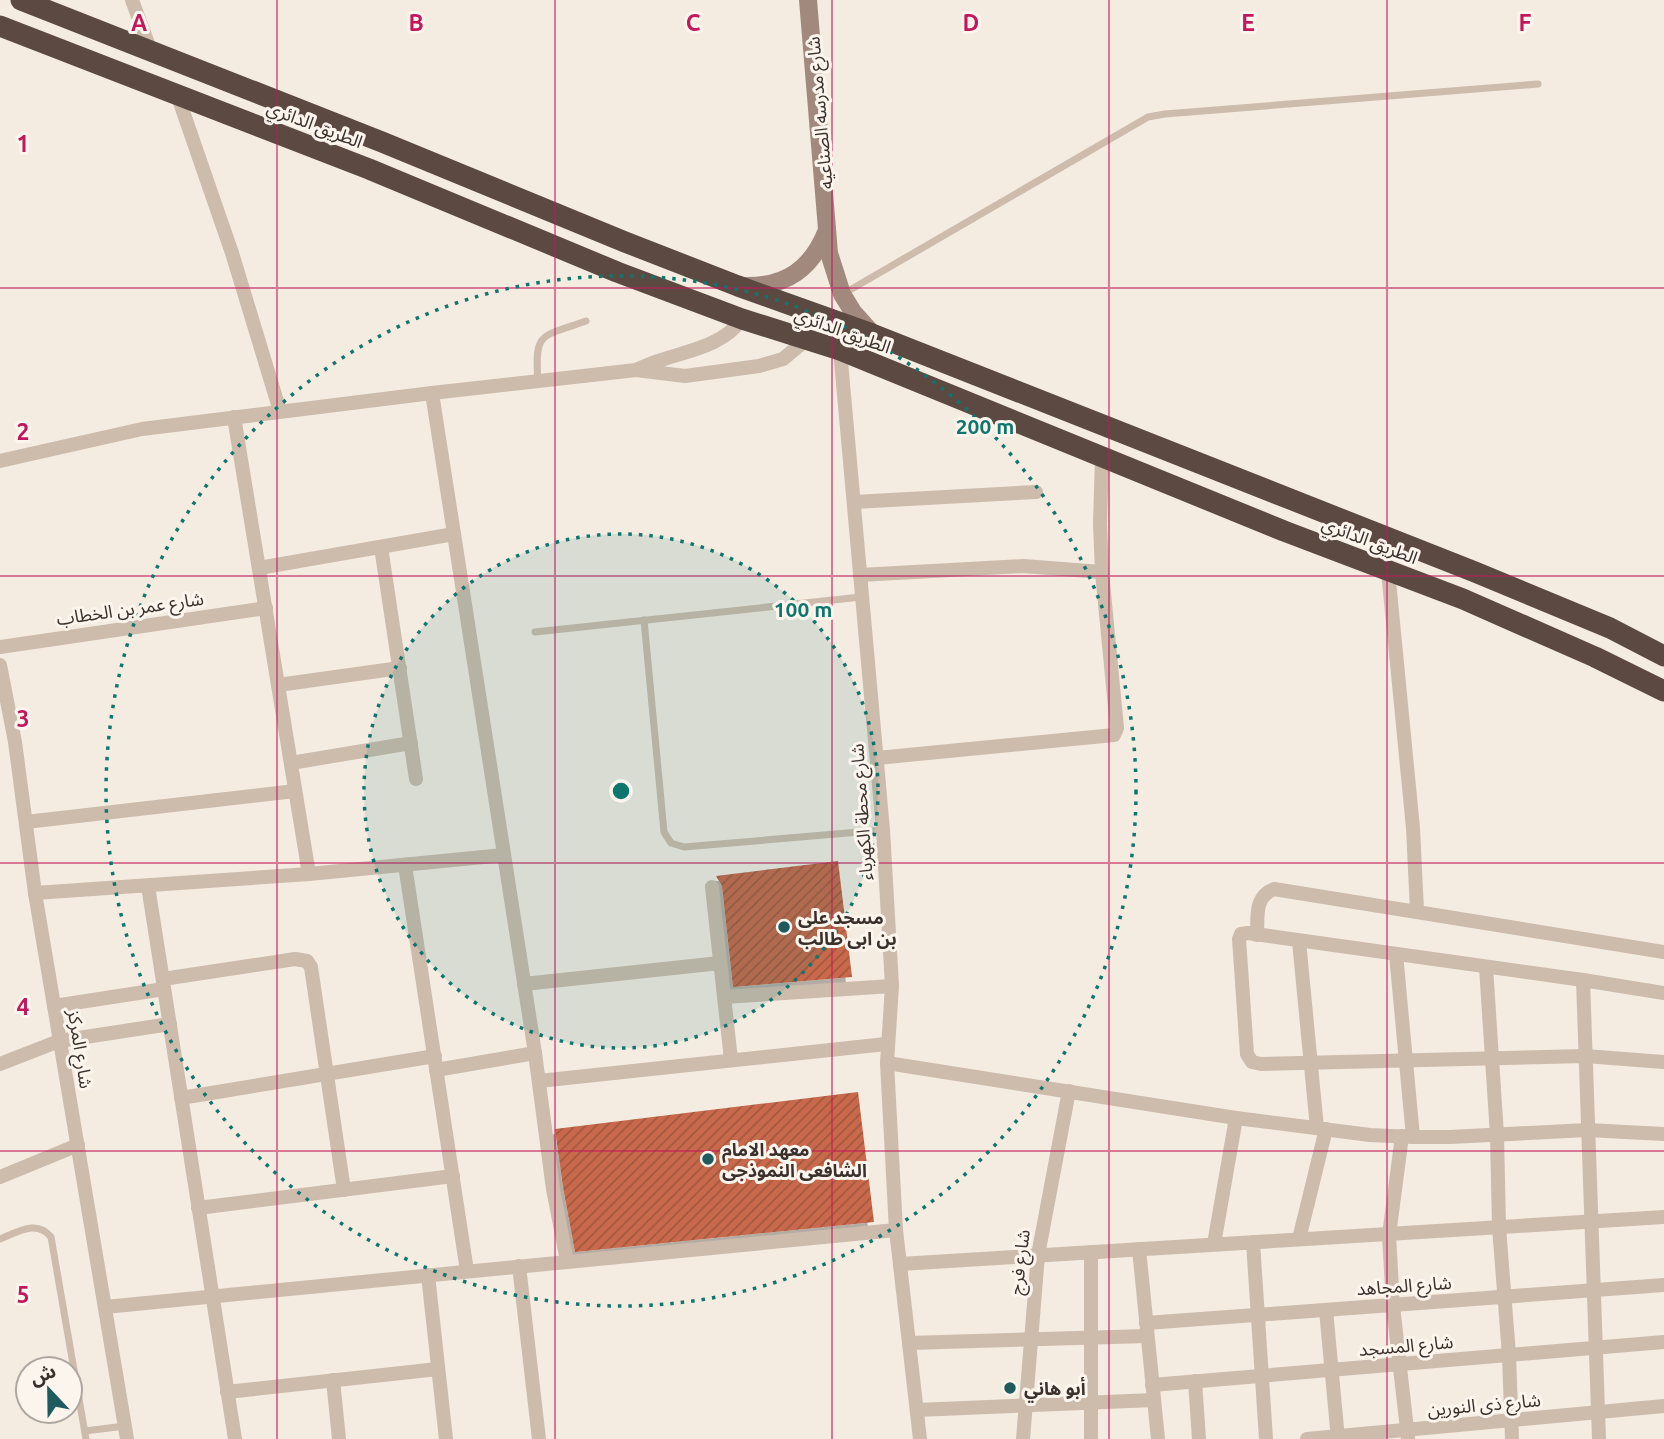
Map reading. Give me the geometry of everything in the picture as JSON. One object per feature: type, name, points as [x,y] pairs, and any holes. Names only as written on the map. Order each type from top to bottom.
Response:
[{"type":"highway","name":"الطريق الدائري","points":[[21,0],[150,49],[738,286],[872,334],[1297,501],[1610,628],[1664,656]]},
{"type":"highway","name":"الطريق الدائري","points":[[0,26],[369,169],[617,272],[742,319],[840,351],[1284,531],[1463,599],[1595,657],[1664,691]]},
{"type":"highway","points":[[1284,531],[1297,501]]},
{"type":"street","points":[[132,0],[150,49]]},
{"type":"street","name":"شارع مدرسه الصناعيه","points":[[808,0],[829,226],[829,253],[842,294],[872,334]]},
{"type":"street","points":[[177,94],[232,253],[280,411]]},
{"type":"street","points":[[738,286],[762,286],[785,279],[805,267],[820,248],[829,226]]},
{"type":"street","points":[[0,461],[43,449],[142,429],[636,370],[666,357],[711,344],[737,327],[742,319]]},
{"type":"street","points":[[636,370],[685,376],[759,366],[783,359],[807,339]]},
{"type":"street","name":"شارع محطة الكهرباء","points":[[840,351],[883,830],[892,986],[886,1045],[896,1230],[920,1439]]},
{"type":"street","points":[[432,393],[535,1053],[553,1189],[567,1261]]},
{"type":"street","points":[[234,417],[309,874]]},
{"type":"street","points":[[877,758],[1114,735],[1117,728],[1102,572],[1102,458]]},
{"type":"street","points":[[854,502],[1036,492]]},
{"type":"street","points":[[259,568],[454,534]]},
{"type":"street","points":[[381,547],[416,779]]},
{"type":"street","points":[[860,575],[1023,566],[1102,572]]},
{"type":"street","points":[[1388,572],[1413,828],[1417,911]]},
{"type":"street","name":"شارع عمر بن الخطاب","points":[[0,647],[265,608]]},
{"type":"street","name":"شارع المركز","points":[[0,665],[15,742],[59,1041],[126,1433]]},
{"type":"street","points":[[278,685],[400,668]]},
{"type":"street","points":[[291,763],[411,743]]},
{"type":"street","points":[[26,822],[295,791]]},
{"type":"street","points":[[35,892],[309,874],[504,855]]},
{"type":"street","points":[[405,864],[467,1271]]},
{"type":"street","points":[[148,886],[235,1439]]},
{"type":"street","points":[[712,887],[731,1060]]},
{"type":"street","points":[[1257,935],[1259,902],[1263,895],[1274,889],[1664,952]]},
{"type":"street","points":[[1664,993],[1244,933],[1239,939],[1249,1059],[1261,1065],[1586,1056],[1664,1062]]},
{"type":"street","points":[[1299,941],[1311,1063],[1322,1129],[1299,1239]]},
{"type":"street","points":[[1396,954],[1408,1137],[1389,1236],[1393,1306],[1408,1435]]},
{"type":"street","points":[[54,1006],[295,959],[307,961],[311,967],[344,1190]]},
{"type":"street","points":[[524,984],[720,963]]},
{"type":"street","points":[[1486,967],[1512,1439]]},
{"type":"street","points":[[1583,980],[1599,1439]]},
{"type":"street","points":[[724,998],[892,986]]},
{"type":"street","points":[[0,1064],[59,1041],[170,1024]]},
{"type":"street","points":[[539,1080],[886,1045]]},
{"type":"street","points":[[181,1098],[326,1074],[535,1053]]},
{"type":"street","points":[[887,1063],[1236,1118],[1408,1137],[1587,1130],[1664,1133]]},
{"type":"street","name":"شارع فرج","points":[[1023,1439],[1038,1255],[1069,1091]]},
{"type":"street","points":[[1214,1244],[1236,1118]]},
{"type":"street","points":[[0,1177],[78,1145]]},
{"type":"street","points":[[198,1208],[453,1176]]},
{"type":"street","points":[[900,1264],[1664,1217]]},
{"type":"street","points":[[105,1307],[896,1230]]},
{"type":"street","points":[[1253,1242],[1266,1439]]},
{"type":"street","points":[[1139,1249],[1158,1439]]},
{"type":"street","points":[[1091,1252],[1091,1439]]},
{"type":"street","points":[[519,1266],[539,1439]]},
{"type":"street","points":[[428,1275],[446,1439]]},
{"type":"street","name":"شارع المجاهد","points":[[909,1343],[1091,1337],[1258,1315],[1664,1285]]},
{"type":"street","points":[[1326,1310],[1338,1438]]},
{"type":"street","name":"شارع المسجد","points":[[917,1410],[1091,1402],[1153,1392],[1195,1381],[1664,1342]]},
{"type":"street","points":[[227,1392],[439,1369]]},
{"type":"street","points":[[333,1380],[339,1439]]},
{"type":"street","points":[[1195,1381],[1199,1439]]},
{"type":"street","name":"شارع ذى النورين","points":[[1307,1439],[1408,1435],[1512,1420],[1664,1406]]},
{"type":"lane","points":[[842,294],[1148,117],[1538,84]]},
{"type":"lane","points":[[538,381],[536,354],[539,342],[549,334],[586,321]]},
{"type":"lane","points":[[535,632],[862,597]]},
{"type":"lane","points":[[644,620],[664,832],[671,843],[684,847],[883,830]]},
{"type":"lane","points":[[0,1239],[33,1227],[47,1231],[51,1237],[85,1435],[126,1433]]},
{"type":"building","name":"مسجد على بن ابى طالب","points":[[838,861],[852,977],[733,987],[722,886],[716,876]]},
{"type":"building","name":"معهد الامام الشافعى النموذجى","points":[[858,1092],[874,1222],[575,1252],[555,1129]]},
{"type":"place","name":"مسجد على بن ابى طالب","points":[[784,927]]},
{"type":"place","name":"معهد الامام الشافعى النموذجى","points":[[708,1159]]},
{"type":"place","name":"أبو هاني","points":[[1010,1388]]}]
